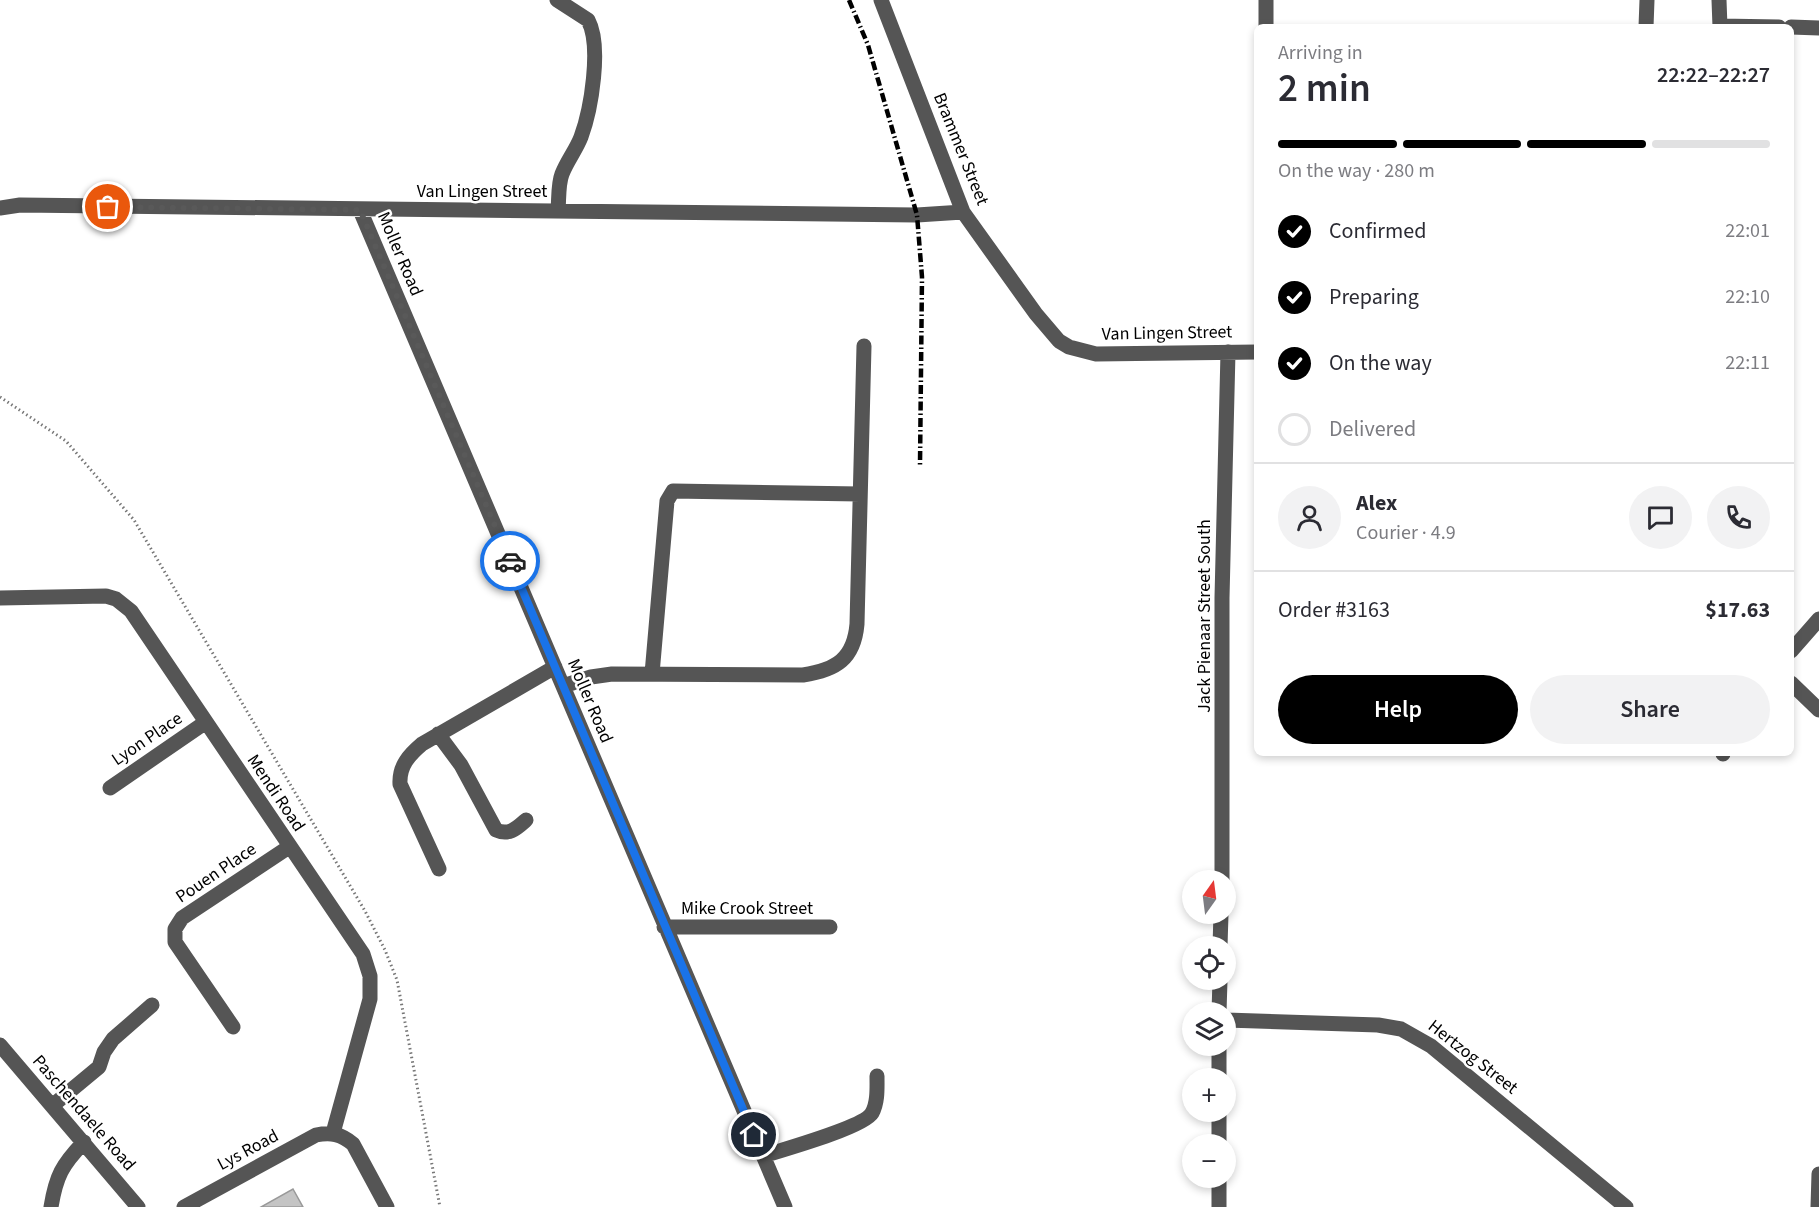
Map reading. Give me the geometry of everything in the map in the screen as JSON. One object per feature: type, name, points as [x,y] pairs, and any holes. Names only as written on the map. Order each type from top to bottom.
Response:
[{"type":"street","points":[[557,0],[588,20],[594,39],[592,84],[586,121],[574,153],[561,175],[558,210]]},
{"type":"street","name":"Brammer Street","points":[[880,0],[963,212],[1049,330]]},
{"type":"street","points":[[1266,0],[1266,24]]},
{"type":"street","points":[[1646,24],[1647,0]]},
{"type":"street","points":[[1719,0],[1720,24]]},
{"type":"street","points":[[1794,27],[1819,28]]},
{"type":"street","name":"Van Lingen Street","points":[[0,208],[20,205],[917,215],[963,212]]},
{"type":"street","name":"Moller Road","points":[[360,210],[785,1207]]},
{"type":"street","name":"Van Lingen Street","points":[[1049,330],[1069,347],[1096,354],[1254,352]]},
{"type":"street","points":[[563,686],[600,675],[802,675],[818,672],[841,662],[856,639],[864,346]]},
{"type":"street","name":"Jack Pienaar Street South","points":[[1222,870],[1222,598],[1228,352]]},
{"type":"street","points":[[652,674],[667,501],[673,491],[860,494]]},
{"type":"street","name":"Mendi Road","points":[[0,598],[86,595],[116,599],[138,619],[363,954],[370,976],[370,999],[333,1133]]},
{"type":"street","points":[[1794,648],[1819,619]]},
{"type":"street","points":[[439,869],[400,784],[400,775],[406,761],[415,750],[438,734],[555,667]]},
{"type":"street","points":[[1794,686],[1814,704]]},
{"type":"street","name":"Lyon Place","points":[[110,788],[206,722]]},
{"type":"street","points":[[438,734],[461,765],[496,830],[509,832],[526,820]]},
{"type":"street","name":"Pouen Place","points":[[233,1027],[175,942],[175,929],[182,918],[289,847]]},
{"type":"street","name":"Mike Crook Street","points":[[664,927],[830,927]]},
{"type":"street","points":[[52,1106],[99,1067],[104,1052],[113,1039],[152,1005]]},
{"type":"street","name":"Hertzog Street","points":[[1236,1020],[1378,1025],[1413,1034],[1431,1046],[1626,1207]]},
{"type":"street","name":"Paschendaele Road","points":[[0,1045],[138,1207]]},
{"type":"street","points":[[763,1156],[856,1125],[871,1115],[876,1099],[877,1076]]},
{"type":"street","points":[[333,1133],[345,1137],[353,1144],[387,1207]]},
{"type":"street","name":"Lys Road","points":[[184,1207],[316,1135],[333,1133]]},
{"type":"street","points":[[51,1207],[57,1177],[65,1161],[84,1142]]},
{"type":"street","points":[[1818,1207],[1819,1174]]},
{"type":"street","points":[[1219,1188],[1219,1207]]},
{"type":"path","points":[[0,397],[66,441],[134,520],[365,910],[397,980],[440,1207]]},
{"type":"building","points":[[293,1189],[303,1207],[261,1207]]},
{"type":"railway","points":[[849,0],[868,45],[917,215],[922,277],[920,465]]},
{"type":"way so far","points":[[108,207],[360,210],[510,561]]},
{"type":"route","points":[[510,561],[754,1135]]}]
